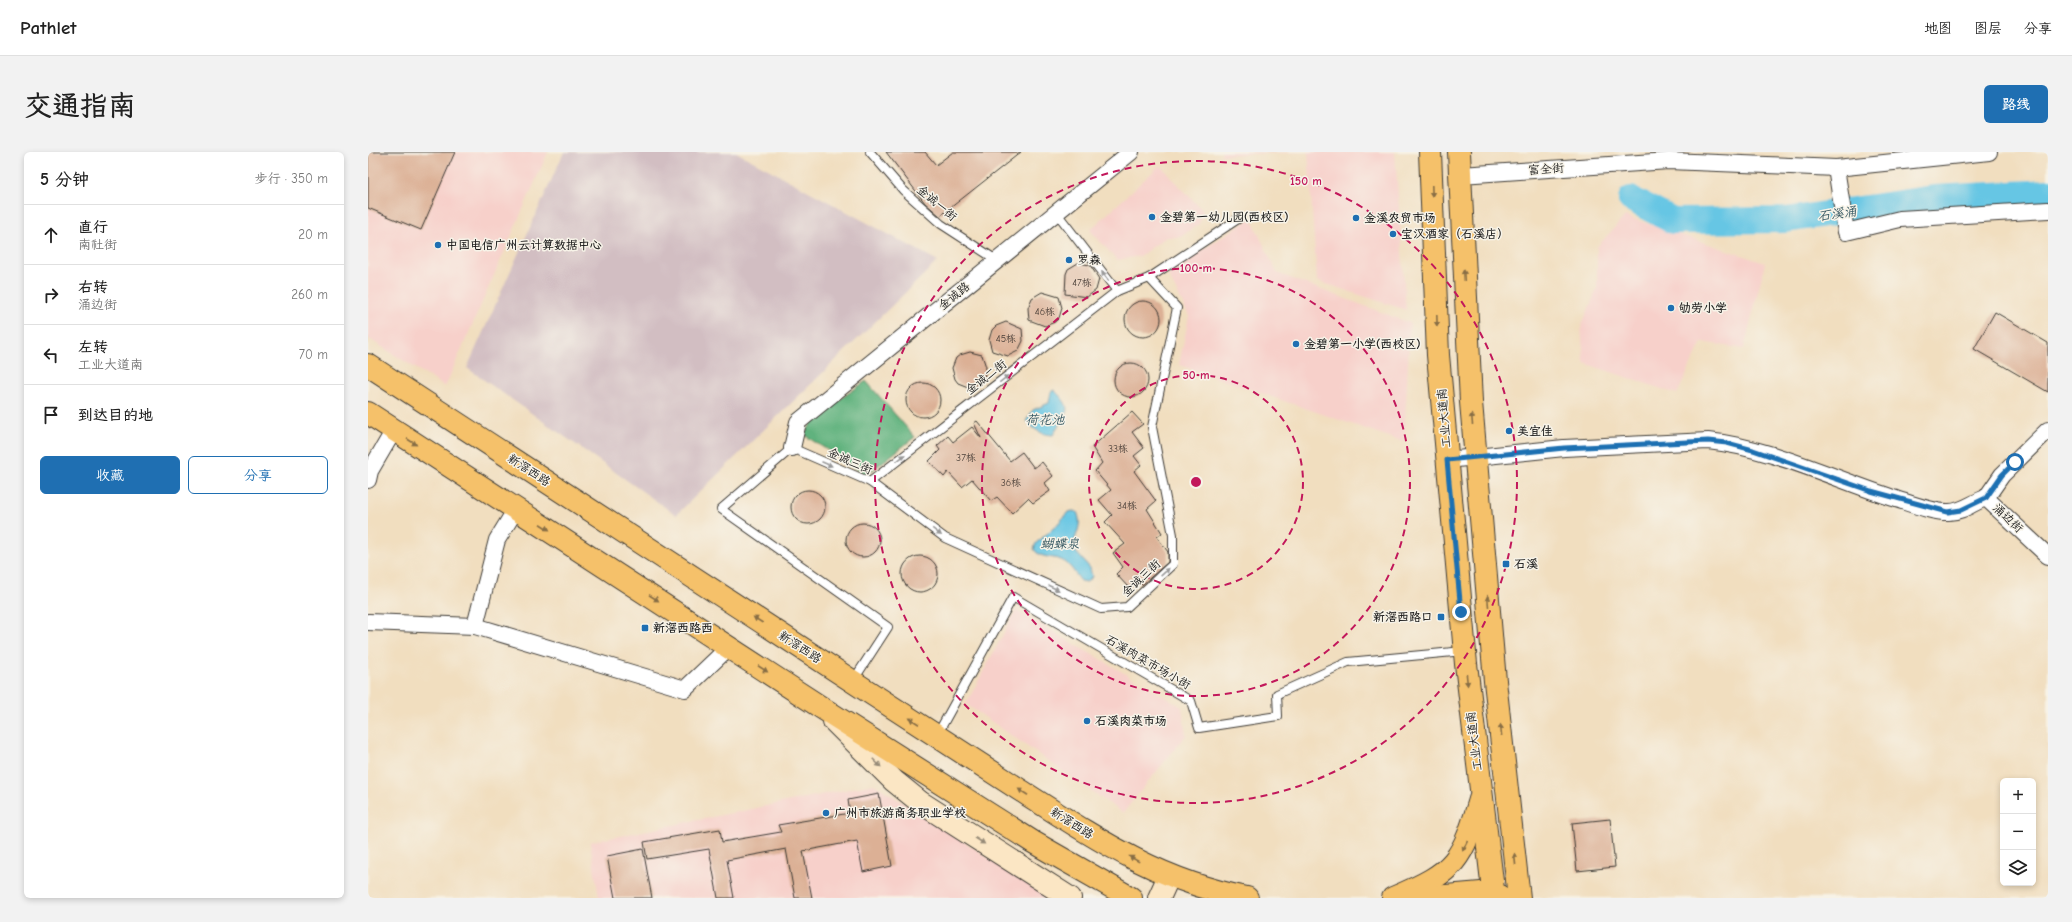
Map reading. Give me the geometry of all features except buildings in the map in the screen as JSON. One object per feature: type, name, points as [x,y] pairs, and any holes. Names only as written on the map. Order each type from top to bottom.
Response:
[{"type":"main road","name":"工业大道南","points":[[1430,152],[1438,355],[1447,460],[1464,651],[1481,796],[1496,896]]},
{"type":"main road","points":[[1460,152],[1462,231],[1476,458],[1495,681],[1519,898]]},
{"type":"main road","name":"新滘西路","points":[[368,365],[936,736],[1100,841],[1169,876],[1222,893],[1248,898]]},
{"type":"main road","points":[[368,413],[819,706],[1032,842],[1131,898]]},
{"type":"main road","points":[[819,706],[894,781],[920,802],[1070,898]]},
{"type":"main road","points":[[1393,898],[1428,882],[1442,873],[1461,854],[1469,838],[1481,796]]},
{"type":"main road","points":[[1159,898],[1169,876]]},
{"type":"main road","points":[[1422,898],[1496,896]]},
{"type":"street","name":"金诚路","points":[[792,448],[798,422],[1131,152]]},
{"type":"street","name":"富全街","points":[[1461,175],[1669,161],[1836,168],[1989,152]]},
{"type":"street","points":[[1836,168],[1846,232],[1900,219],[2048,210]]},
{"type":"street","points":[[368,480],[370,471],[394,430]]},
{"type":"street","points":[[1986,498],[2002,475],[2048,430]]},
{"type":"street","name":"涌边街","points":[[1447,460],[1564,448],[1708,441],[1727,443],[1753,450],[1871,491],[1948,512],[1961,510],[1986,498],[2048,556]]},
{"type":"street","points":[[476,626],[497,540],[516,509]]},
{"type":"street","points":[[368,622],[476,626],[685,689],[729,647]]},
{"type":"lane","name":"金诚一街","points":[[870,152],[903,190],[940,224],[998,261]]},
{"type":"lane","points":[[1056,212],[1116,291],[1149,278],[1238,219]]},
{"type":"lane","name":"金诚三街","points":[[792,448],[870,482],[945,538],[980,556],[1101,609],[1127,607],[1173,564],[1173,535],[1152,427],[1177,308],[1149,278]]},
{"type":"lane","name":"金诚二街","points":[[870,482],[1116,291]]},
{"type":"lane","points":[[792,448],[721,509],[888,627],[853,682]]},
{"type":"lane","name":"石溪肉菜市场小街","points":[[936,736],[1013,597],[1191,701],[1199,728],[1278,716],[1277,694],[1348,662],[1464,651]]},
{"type":"shaded area","name":"中国电信广州云计算数据中心","points":[[368,152],[548,152],[445,387],[368,338]]},
{"type":"shaded area","points":[[564,152],[736,152],[938,261],[676,515],[467,368]]},
{"type":"shaded area","points":[[1222,152],[1308,152],[1220,155]]},
{"type":"shaded area","name":"金溪农贸市场","points":[[1308,152],[1395,152],[1406,310],[1317,281]]},
{"type":"shaded area","name":"金碧第一幼儿园(西校区)","points":[[1160,165],[1203,211],[1199,224],[1180,237],[1166,237],[1140,256],[1117,260],[1090,230]]},
{"type":"shaded area","name":"劬劳小学","points":[[1625,216],[1765,263],[1744,349],[1702,342],[1677,394],[1584,363],[1581,327],[1597,289],[1597,247]]},
{"type":"shaded area","name":"金碧第一小学(西校区)","points":[[1251,218],[1277,273],[1410,323],[1404,442],[1179,365],[1189,316],[1167,273]]},
{"type":"shaded area","name":"石溪肉菜市场","points":[[1016,610],[1182,707],[1186,735],[1123,813],[966,704]]},
{"type":"shaded area","name":"广州市旅游商务职业学校","points":[[874,784],[1052,898],[599,898],[590,842]]},
{"type":"green space","points":[[866,381],[915,437],[866,475],[804,435],[817,415]]},
{"type":"water","name":"荷花池","points":[[1054,390],[1061,397],[1067,408],[1053,435],[1038,431],[1026,421],[1033,410],[1049,403],[1051,392]]},
{"type":"water","name":"蝴蝶泉","points":[[1068,512],[1077,512],[1079,518],[1079,528],[1074,550],[1090,568],[1092,577],[1087,582],[1081,581],[1065,562],[1040,555],[1034,549],[1036,543],[1056,526]]},
{"type":"waterway","name":"石溪涌","points":[[1631,199],[1673,221],[1786,220],[1933,198],[2048,192]]},
{"type":"place","name":"金碧第一幼儿园(西校区)","points":[[1152,217]]},
{"type":"place","name":"金溪农贸市场","points":[[1356,218]]},
{"type":"place","name":"宝汉酒家（石溪店）","points":[[1393,234]]},
{"type":"place","name":"中国电信广州云计算数据中心","points":[[438,245]]},
{"type":"place","name":"罗森","points":[[1069,260]]},
{"type":"place","name":"劬劳小学","points":[[1671,308]]},
{"type":"place","name":"金碧第一小学(西校区)","points":[[1296,344]]},
{"type":"place","name":"美宜佳","points":[[1509,431]]},
{"type":"place","name":"石溪","points":[[1506,564]]},
{"type":"place","name":"新滘西路口","points":[[1441,617]]},
{"type":"place","name":"新滘西路西","points":[[645,628]]},
{"type":"place","name":"石溪肉菜市场","points":[[1087,721]]},
{"type":"place","name":"广州市旅游商务职业学校","points":[[826,813]]},
{"type":"route","points":[[1461,612],[1447,460],[1564,448],[1708,441],[1727,443],[1753,450],[1871,491],[1948,512],[1961,510],[1986,498],[2002,475],[2015,462]]}]
